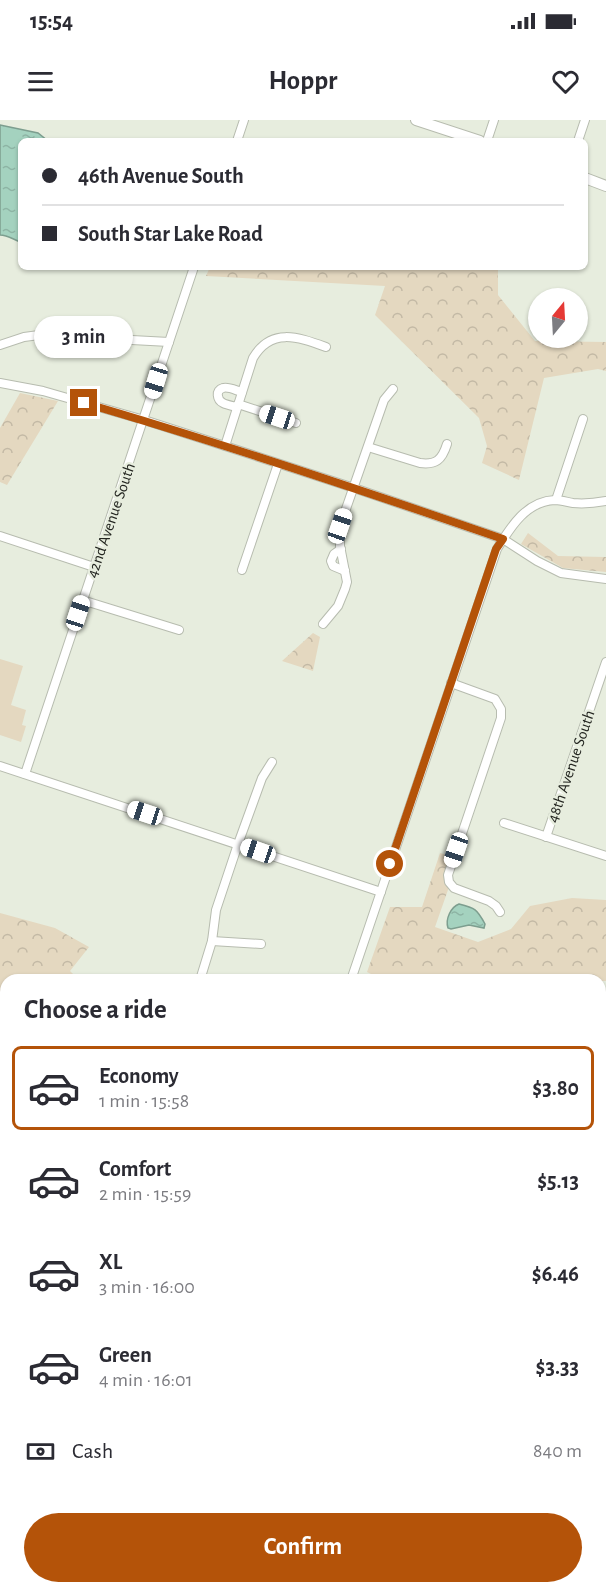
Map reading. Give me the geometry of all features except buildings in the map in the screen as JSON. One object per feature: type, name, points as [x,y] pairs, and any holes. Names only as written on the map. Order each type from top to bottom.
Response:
[{"type":"main road","points":[[416,120],[444,124],[474,138]]},
{"type":"main road","points":[[588,179],[606,186]]},
{"type":"street","points":[[238,138],[244,120]]},
{"type":"street","points":[[489,138],[494,120]]},
{"type":"street","points":[[579,138],[585,120]]},
{"type":"street","name":"42nd Avenue South","points":[[25,774],[193,270]]},
{"type":"street","points":[[0,345],[39,335],[169,342]]},
{"type":"street","points":[[225,446],[253,358],[259,348],[268,341],[280,337],[292,337],[326,347]]},
{"type":"street","points":[[0,383],[43,392],[144,420],[225,446],[503,539],[561,573],[606,579]]},
{"type":"street","points":[[242,392],[225,387],[218,392],[218,397],[221,401],[296,423]]},
{"type":"street","points":[[323,624],[342,598],[347,582],[341,549],[340,526],[384,400],[393,389]]},
{"type":"street","points":[[556,500],[583,419]]},
{"type":"street","points":[[368,447],[420,464],[428,464],[435,463],[439,459],[447,444]]},
{"type":"street","points":[[242,570],[278,464]]},
{"type":"street","points":[[353,974],[496,549],[519,519],[529,509],[543,501],[593,503],[606,501]]},
{"type":"street","points":[[0,536],[94,567]]},
{"type":"street","points":[[82,600],[178,630]]},
{"type":"street","name":"48th Avenue South","points":[[546,837],[604,674],[606,662]]},
{"type":"street","points":[[451,683],[495,699],[501,706],[501,718],[449,871],[449,882],[454,888],[489,901],[500,912]]},
{"type":"street","points":[[203,974],[212,941],[216,910],[262,778],[272,762]]},
{"type":"street","points":[[0,766],[381,892]]},
{"type":"street","points":[[504,823],[606,856]]},
{"type":"street","points":[[212,941],[261,944]]},
{"type":"green space","points":[[209,270],[498,270],[498,295],[528,332],[528,348],[588,348],[588,342],[606,342],[606,371],[598,369],[544,378],[519,480],[482,463],[487,446],[479,418],[375,315],[385,286],[206,276]]},
{"type":"green space","points":[[20,393],[58,401],[7,485],[0,482],[0,428]]},
{"type":"green space","points":[[528,533],[558,556],[606,557],[606,572],[563,568],[521,544]]},
{"type":"green space","points":[[313,633],[320,637],[313,671],[282,661]]},
{"type":"green space","points":[[0,659],[23,666],[11,705],[26,710],[22,725],[26,726],[21,742],[0,735]]},
{"type":"green space","points":[[440,853],[451,856],[449,887],[435,927],[478,942],[511,929],[530,906],[572,898],[606,900],[606,974],[371,974],[367,972],[390,907],[422,907]]},
{"type":"green space","points":[[0,913],[55,928],[89,947],[70,971],[73,974],[0,974]]},
{"type":"water","points":[[0,125],[38,133],[44,138],[18,138],[18,241],[0,235]]},
{"type":"water","points":[[459,904],[477,912],[485,924],[484,928],[469,925],[448,928],[449,914]]},
{"type":"route","points":[[84,403],[225,446],[503,539],[496,549],[390,864]]}]
